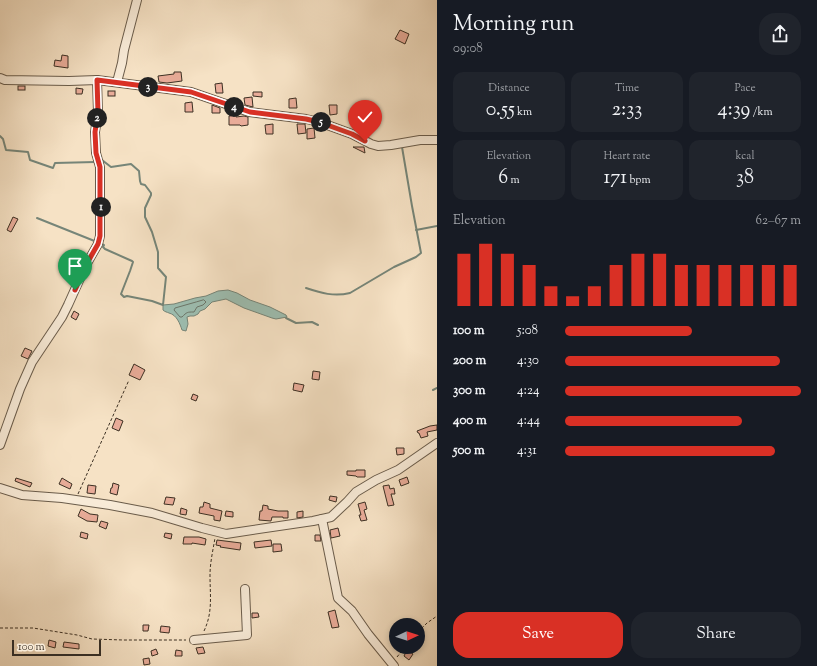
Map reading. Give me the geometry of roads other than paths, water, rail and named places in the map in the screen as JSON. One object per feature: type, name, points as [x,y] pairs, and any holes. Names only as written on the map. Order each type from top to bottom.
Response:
[{"type":"street","points":[[117,82],[137,0]]},
{"type":"street","points":[[0,78],[5,80],[97,80],[191,92],[250,112],[319,122],[352,134],[378,146],[420,140],[437,140]]},
{"type":"street","points":[[0,445],[20,389],[32,362],[62,317],[86,265],[98,244],[100,236],[101,193],[100,167],[96,153],[95,132],[98,112],[97,80]]},
{"type":"street","points":[[0,488],[22,495],[76,500],[152,513],[226,534],[331,517],[356,492],[376,480],[398,470],[437,443]]},
{"type":"street","points":[[322,519],[338,598],[352,611],[393,665]]},
{"type":"street","points":[[194,640],[247,635],[244,589]]},
{"type":"water","points":[[228,290],[270,307],[286,315],[287,317],[276,319],[272,318],[244,308],[226,299],[212,302],[198,314],[187,317],[188,324],[186,331],[182,330],[178,320],[172,314],[163,310],[163,305],[174,304],[206,296],[218,291]]},
{"type":"waterway","points":[[0,136],[3,139],[6,150],[28,152],[30,160],[53,168],[55,163],[95,162]]},
{"type":"waterway","points":[[306,288],[322,293],[350,293],[421,253],[402,147],[400,146]]},
{"type":"waterway","points":[[101,243],[104,245],[103,247],[105,249],[133,262],[121,294],[124,297],[127,296],[152,301],[163,305],[166,277],[158,268],[158,252],[152,232],[145,217],[145,208],[151,193],[145,185],[141,184],[139,171],[131,164],[111,167],[102,160]]},
{"type":"waterway","points":[[37,218],[97,242]]},
{"type":"waterway","points":[[416,230],[437,226]]},
{"type":"waterway","points":[[286,318],[296,323],[312,322],[318,325]]},
{"type":"waterway","points":[[433,390],[437,388]]}]
